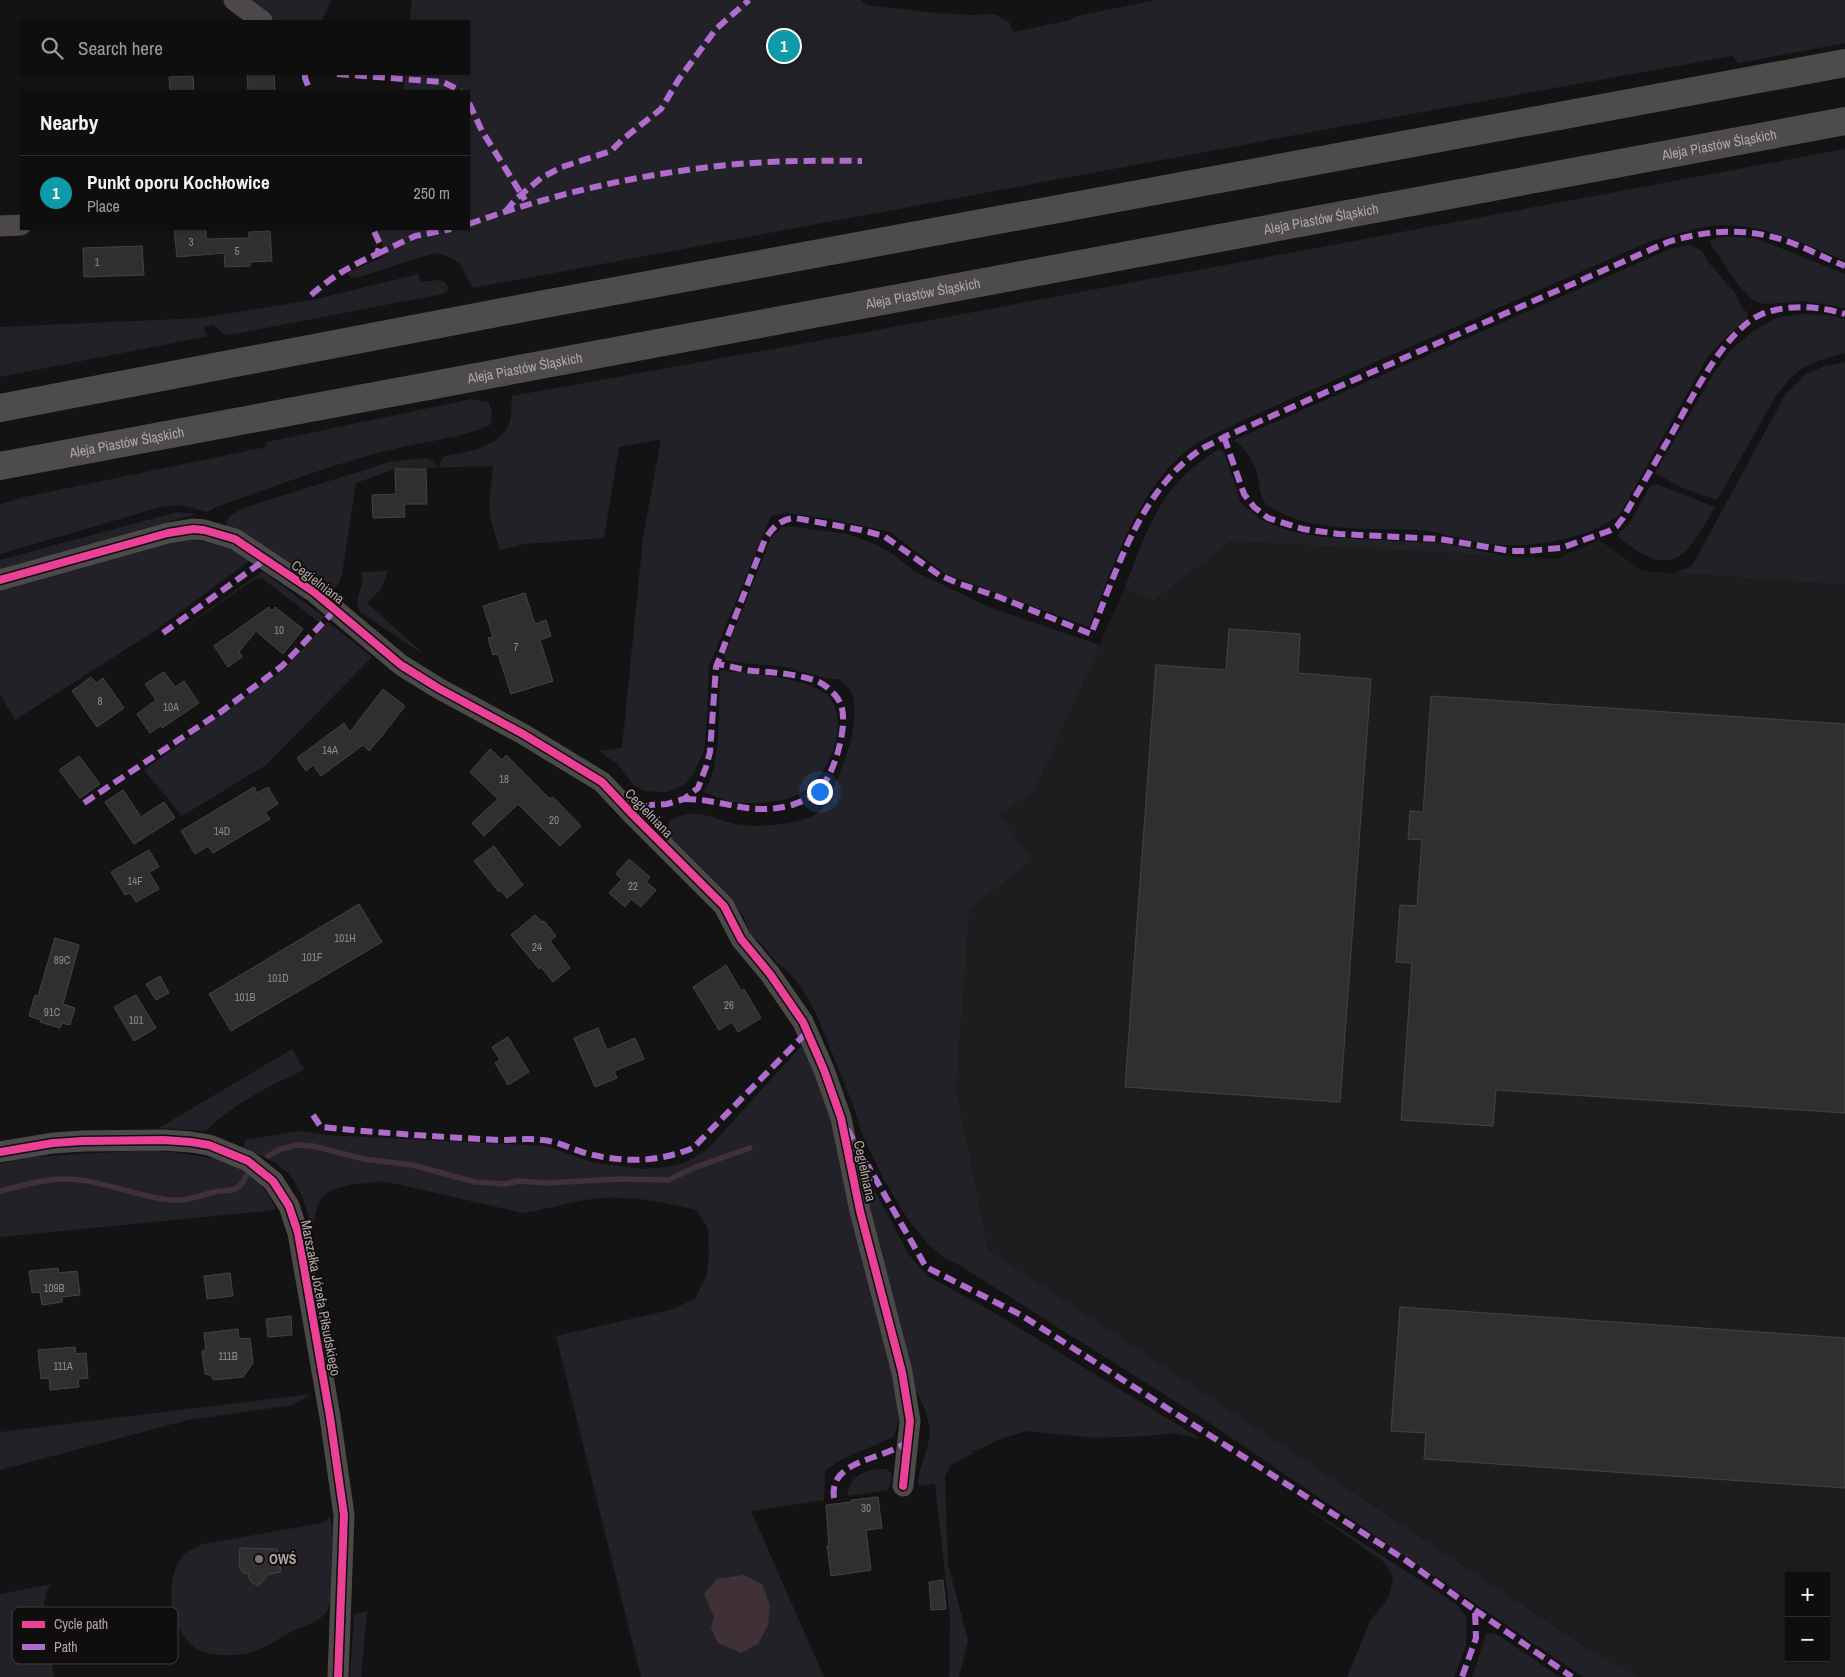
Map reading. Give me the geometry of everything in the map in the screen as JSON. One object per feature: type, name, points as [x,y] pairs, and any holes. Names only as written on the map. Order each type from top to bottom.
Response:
[{"type":"highway","points":[[0,408],[544,304],[1845,63]]},
{"type":"highway","name":"Aleja Piastów Śląskich","points":[[0,466],[1845,120]]},
{"type":"street","points":[[234,0],[261,20]]},
{"type":"street","points":[[0,226],[20,225]]},
{"type":"street","name":"Cegielniana","points":[[0,580],[168,533],[193,529],[219,533],[235,539],[314,592],[401,665],[438,688],[523,734],[602,782],[724,906],[740,939],[770,974],[803,1022],[841,1118],[860,1211],[902,1372],[910,1421],[903,1486]]},
{"type":"street","name":"Marszałka Józefa Piłsudskiego","points":[[0,1152],[53,1143],[83,1141],[164,1140],[191,1142],[209,1145],[248,1161],[273,1181],[289,1206],[299,1242],[330,1417],[344,1515],[338,1677]]},
{"type":"shaded area","points":[[248,0],[331,0],[322,20],[273,20]]},
{"type":"shaded area","points":[[412,0],[861,0],[867,5],[936,13],[994,14],[1009,22],[1013,32],[1071,20],[1077,16],[1157,0],[1845,0],[1845,43],[1739,63],[1732,56],[473,288],[459,263],[437,253],[366,275],[351,278],[347,273],[383,257],[383,245],[376,230],[470,230],[470,90],[403,90],[405,75],[470,75],[470,20],[410,20]]},
{"type":"shaded area","points":[[1845,149],[1845,261],[1770,232],[1739,226],[1706,227],[1651,241],[1248,418],[1213,434],[1193,446],[1173,463],[1142,505],[1118,553],[1089,627],[946,574],[890,532],[829,519],[788,513],[771,516],[709,666],[704,751],[693,775],[682,786],[667,792],[644,791],[634,786],[618,765],[599,751],[622,748],[643,537],[661,439],[619,447],[604,538],[525,544],[500,550],[491,521],[489,504],[493,466],[395,469],[356,483],[342,574],[339,583],[333,590],[324,588],[227,528],[229,518],[243,508],[388,462],[425,458],[431,460],[438,467],[443,457],[484,446],[502,435],[508,427],[511,416],[512,396],[867,332]]},
{"type":"shaded area","points":[[1720,237],[1758,239],[1845,274],[1845,308],[1804,301],[1767,304],[1753,300],[1740,287],[1711,245],[1710,241]]},
{"type":"shaded area","points":[[1689,245],[1702,251],[1709,263],[1734,292],[1743,309],[1748,313],[1747,318],[1707,358],[1620,514],[1608,523],[1576,536],[1558,540],[1522,545],[1490,544],[1425,531],[1360,529],[1322,525],[1286,515],[1270,507],[1263,500],[1258,475],[1252,461],[1234,440],[1670,249]]},
{"type":"shaded area","points":[[419,274],[420,282],[439,280],[445,282],[448,287],[447,291],[442,294],[235,334],[225,335],[213,325],[203,328],[208,336],[0,377],[0,327],[201,318],[312,300]]},
{"type":"shaded area","points":[[1802,314],[1828,315],[1845,319],[1845,353],[1804,367],[1790,378],[1776,396],[1717,500],[1680,487],[1655,473],[1715,371],[1732,349],[1753,331],[1776,318]]},
{"type":"shaded area","points":[[1845,362],[1845,585],[1675,573],[1692,566],[1785,395],[1806,374],[1825,366]]},
{"type":"shaded area","points":[[472,399],[489,402],[492,414],[490,425],[454,437],[394,449],[349,461],[216,507],[208,512],[180,505],[161,507],[0,554],[0,504],[25,497],[266,447],[267,442]]},
{"type":"shaded area","points":[[1219,449],[1224,452],[1241,503],[1260,519],[1275,526],[1298,533],[1324,537],[1449,544],[1503,556],[1231,541],[1153,601],[1124,590],[1140,547],[1168,494],[1198,463]]},
{"type":"shaded area","points":[[1653,484],[1715,507],[1686,551],[1676,558],[1665,561],[1652,558],[1618,537],[1618,534],[1629,524]]},
{"type":"shaded area","points":[[177,512],[196,514],[0,569],[0,560]]},
{"type":"shaded area","points":[[789,526],[848,534],[877,545],[894,555],[914,571],[991,608],[1100,645],[1033,793],[999,814],[1032,860],[970,909],[956,1090],[988,1249],[1593,1652],[1639,1677],[1583,1677],[1205,1420],[959,1265],[943,1257],[927,1243],[907,1218],[884,1180],[861,1132],[855,1110],[816,1013],[803,990],[788,971],[777,963],[761,943],[751,935],[744,917],[735,905],[669,839],[667,829],[670,820],[690,814],[706,815],[730,823],[748,826],[781,824],[803,820],[819,812],[839,776],[854,724],[854,700],[850,690],[839,679],[820,677],[788,668],[733,662],[725,660],[724,656],[771,538],[781,528]]},
{"type":"shaded area","points":[[183,540],[217,544],[250,557],[248,562],[156,630],[15,720],[0,694],[0,588]]},
{"type":"shaded area","points":[[1599,540],[1643,571],[1845,585],[1845,1677],[1639,1677],[1593,1652],[988,1249],[956,1090],[970,909],[1031,860],[999,814],[1033,793],[1124,590],[1153,601],[1231,541],[1556,559]]},
{"type":"shaded area","points":[[388,571],[381,589],[367,603],[427,657],[360,612],[358,608],[357,601],[362,583],[362,572]]},
{"type":"shaded area","points":[[264,572],[324,617],[320,623],[262,578],[255,579],[164,641],[260,573]]},
{"type":"shaded area","points":[[328,622],[372,657],[266,765],[182,816],[144,770],[284,669]]},
{"type":"shaded area","points":[[720,671],[760,674],[791,680],[817,688],[831,699],[836,710],[838,722],[834,747],[823,771],[805,790],[788,798],[771,802],[752,803],[728,801],[703,792],[714,768],[717,752]]},
{"type":"shaded area","points":[[802,1045],[828,1105],[901,1398],[898,1423],[894,1436],[841,1460],[825,1471],[824,1500],[751,1511],[824,1677],[641,1677],[556,1336],[670,1310],[695,1299],[707,1274],[709,1253],[708,1228],[696,1210],[652,1201],[617,1198],[584,1200],[523,1213],[388,1182],[374,1182],[350,1185],[325,1195],[318,1205],[313,1231],[304,1200],[293,1179],[278,1165],[244,1147],[245,1140],[299,1131],[327,1135],[546,1146],[591,1162],[642,1169],[666,1167],[684,1163],[707,1150]]},
{"type":"shaded area","points":[[292,1049],[304,1070],[249,1098],[206,1130],[159,1128]]},
{"type":"shaded area","points":[[149,1150],[206,1157],[246,1172],[260,1184],[276,1210],[0,1237],[0,1164],[32,1157]]},
{"type":"shaded area","points":[[855,1154],[909,1255],[928,1276],[993,1312],[1201,1439],[1173,1433],[1095,1438],[1027,1431],[997,1440],[983,1448],[961,1453],[978,1450],[951,1465],[945,1476],[948,1564],[968,1640],[959,1677],[949,1677],[950,1619],[935,1484],[918,1486],[920,1470],[929,1440],[929,1424],[916,1391]]},
{"type":"shaded area","points":[[312,1394],[293,1405],[188,1420],[0,1470],[0,1432]]},
{"type":"shaded area","points":[[879,1469],[886,1469],[891,1472],[892,1477],[888,1490],[847,1496],[851,1484],[857,1476]]},
{"type":"shaded area","points":[[1293,1498],[1455,1603],[1467,1617],[1466,1646],[1454,1677],[1347,1677],[1370,1621],[1389,1597],[1393,1577],[1384,1562]]},
{"type":"shaded area","points":[[330,1517],[332,1526],[331,1598],[330,1604],[322,1617],[250,1653],[228,1655],[203,1652],[189,1642],[178,1625],[178,1607],[172,1607],[171,1595],[175,1569],[185,1553],[203,1544],[322,1523]]},
{"type":"shaded area","points":[[744,1575],[762,1584],[770,1605],[768,1625],[758,1644],[741,1653],[718,1643],[711,1628],[714,1616],[704,1594],[717,1579]]},
{"type":"shaded area","points":[[52,1584],[47,1590],[44,1607],[12,1607],[12,1664],[52,1664],[54,1677],[0,1677],[0,1594]]},
{"type":"shaded area","points":[[367,1612],[361,1677],[350,1677],[354,1614]]},
{"type":"shaded area","points":[[1493,1633],[1560,1677],[1472,1677],[1486,1634]]},
{"type":"building","points":[[247,75],[274,75],[275,90],[248,90]]},
{"type":"building","points":[[193,76],[194,90],[170,90],[169,77]]},
{"type":"building","points":[[174,230],[206,230],[206,239],[249,238],[249,232],[270,231],[272,261],[250,262],[250,266],[225,267],[224,253],[177,257]]},
{"type":"building","points":[[142,246],[144,275],[84,277],[83,248]]},
{"type":"building","points":[[395,469],[426,469],[427,504],[404,504],[405,517],[373,518],[372,495],[396,494]]},
{"type":"building","points":[[525,593],[535,624],[546,620],[551,636],[540,640],[553,681],[511,694],[498,654],[493,655],[488,638],[493,637],[483,606]]},
{"type":"building","points":[[269,607],[272,611],[275,607],[303,629],[283,654],[256,631],[239,652],[242,657],[228,667],[214,646]]},
{"type":"building","points":[[1229,629],[1300,634],[1298,673],[1371,679],[1340,1102],[1125,1087],[1156,665],[1226,670]]},
{"type":"building","points":[[164,672],[175,687],[184,681],[199,703],[162,728],[161,725],[150,733],[137,714],[156,700],[145,684]]},
{"type":"building","points":[[91,677],[96,683],[103,678],[124,708],[97,727],[72,691]]},
{"type":"building","points":[[383,689],[405,706],[369,751],[363,745],[321,776],[313,765],[306,771],[297,758],[344,723],[350,732]]},
{"type":"building","points":[[1431,696],[1845,724],[1845,1113],[1496,1090],[1493,1126],[1401,1120],[1412,963],[1396,962],[1400,905],[1417,906],[1422,840],[1408,839],[1410,811],[1423,812]]},
{"type":"building","points":[[490,749],[502,760],[506,755],[550,799],[553,797],[581,826],[560,846],[518,804],[484,836],[472,823],[498,799],[470,772]]},
{"type":"building","points":[[79,756],[100,784],[80,798],[59,770]]},
{"type":"building","points":[[254,787],[257,793],[268,787],[278,804],[265,812],[270,819],[213,853],[208,846],[195,854],[181,831]]},
{"type":"building","points":[[123,790],[141,817],[164,802],[175,818],[134,844],[105,802]]},
{"type":"building","points":[[494,846],[523,885],[507,898],[500,890],[499,892],[474,861]]},
{"type":"building","points":[[149,850],[159,867],[149,872],[159,889],[136,902],[130,893],[125,895],[111,872]]},
{"type":"building","points":[[629,859],[650,877],[646,882],[656,890],[641,907],[631,899],[625,907],[609,893],[622,879],[616,874]]},
{"type":"building","points":[[359,904],[382,942],[231,1031],[209,994]]},
{"type":"building","points":[[535,915],[542,922],[544,921],[556,936],[550,941],[570,968],[553,982],[541,967],[539,969],[511,935]]},
{"type":"building","points":[[55,938],[79,945],[63,1004],[75,1008],[70,1025],[62,1023],[60,1028],[40,1022],[41,1020],[29,1016],[35,995],[38,996]]},
{"type":"building","points":[[726,965],[741,991],[744,989],[761,1018],[738,1032],[732,1022],[719,1030],[693,987]]},
{"type":"building","points":[[160,976],[169,993],[156,1000],[146,984]]},
{"type":"building","points":[[136,995],[156,1028],[134,1041],[114,1007]]},
{"type":"building","points":[[598,1028],[607,1050],[635,1038],[644,1059],[614,1071],[617,1078],[595,1087],[574,1038]]},
{"type":"building","points":[[508,1037],[529,1072],[508,1085],[495,1063],[500,1060],[492,1047]]},
{"type":"building","points":[[58,1268],[59,1273],[77,1271],[80,1295],[62,1297],[62,1302],[42,1305],[40,1292],[32,1293],[29,1271]]},
{"type":"building","points":[[230,1273],[233,1296],[207,1299],[204,1276]]},
{"type":"building","points":[[1400,1307],[1845,1338],[1845,1488],[1424,1459],[1426,1433],[1391,1431]]},
{"type":"building","points":[[291,1316],[292,1335],[268,1337],[266,1319]]},
{"type":"building","points":[[238,1329],[239,1339],[250,1338],[253,1363],[243,1377],[213,1380],[211,1375],[205,1374],[202,1351],[206,1350],[204,1333]]},
{"type":"building","points":[[75,1347],[76,1354],[86,1353],[88,1378],[78,1379],[79,1387],[50,1390],[49,1378],[41,1379],[38,1350]]},
{"type":"building","points":[[878,1497],[882,1528],[866,1530],[871,1570],[831,1576],[827,1546],[829,1546],[826,1505]]},
{"type":"building","name":"OWŚ","points":[[240,1548],[277,1549],[281,1572],[269,1574],[258,1586],[250,1581],[248,1573],[243,1573],[239,1566]]},
{"type":"building","points":[[943,1580],[946,1609],[931,1610],[929,1582]]},
{"type":"waterway","points":[[268,1156],[281,1149],[297,1145],[313,1146],[364,1159],[412,1165],[475,1182],[505,1184],[518,1181],[547,1183],[619,1179],[668,1180],[696,1167],[750,1148]]},
{"type":"waterway","points":[[0,1191],[40,1181],[64,1179],[91,1182],[157,1198],[181,1200],[215,1192],[234,1190],[240,1186],[246,1176]]},
{"type":"marked path","points":[[506,211],[516,199],[541,178],[562,167],[611,151],[661,109],[679,79],[716,29],[749,0]]},
{"type":"marked path","points":[[305,75],[310,90]]},
{"type":"marked path","points":[[350,75],[443,82],[459,90]]},
{"type":"marked path","points":[[470,105],[482,131],[525,200]]},
{"type":"marked path","points":[[470,224],[580,190],[665,173],[715,166],[757,163],[862,161]]},
{"type":"marked path","points":[[311,295],[342,272],[377,254],[380,244],[373,230]]},
{"type":"marked path","points":[[377,254],[415,236],[446,230]]},
{"type":"marked path","points":[[625,807],[667,804],[684,799],[698,788],[710,752],[716,667],[765,539],[774,527],[781,522],[795,518],[884,536],[939,575],[1091,634],[1121,559],[1145,511],[1177,469],[1197,452],[1224,437],[1668,242],[1715,232],[1761,234],[1792,243],[1845,266]]},
{"type":"marked path","points":[[1224,437],[1244,494],[1254,507],[1268,518],[1303,529],[1339,534],[1440,539],[1511,551],[1561,548],[1609,531],[1617,526],[1701,381],[1723,348],[1748,322],[1762,314],[1793,307],[1825,309],[1845,314]]},
{"type":"marked path","points":[[163,633],[266,559]]},
{"type":"marked path","points":[[84,803],[222,711],[282,666],[335,610]]},
{"type":"marked path","points":[[684,799],[763,809],[792,805],[816,793],[828,777],[838,752],[843,726],[843,714],[838,699],[826,687],[800,676],[717,664]]},
{"type":"marked path","points":[[313,1115],[321,1127],[455,1138],[537,1139],[616,1159],[642,1160],[667,1156],[693,1148],[807,1032]]},
{"type":"marked path","points":[[847,1129],[926,1267],[1021,1315],[1404,1559],[1475,1610],[1476,1638],[1462,1677]]},
{"type":"marked path","points":[[834,1498],[835,1485],[840,1475],[849,1468],[908,1441]]},
{"type":"marked path","points":[[1475,1610],[1572,1677]]},
{"type":"cycle path","points":[[0,580],[168,533],[193,529],[204,530],[235,539],[314,592],[401,665],[438,688],[523,734],[602,782],[724,906],[741,939],[770,974],[803,1022],[824,1070],[841,1118],[860,1211],[902,1372],[910,1421],[903,1486]]},
{"type":"cycle path","points":[[0,1152],[53,1143],[83,1141],[164,1140],[191,1142],[209,1145],[248,1161],[273,1181],[289,1206],[298,1233],[330,1417],[344,1515],[338,1677]]},
{"type":"place","name":"Punkt oporu Kochłowice","points":[[784,46]]},
{"type":"place","name":"OWŚ","points":[[259,1559]]}]
